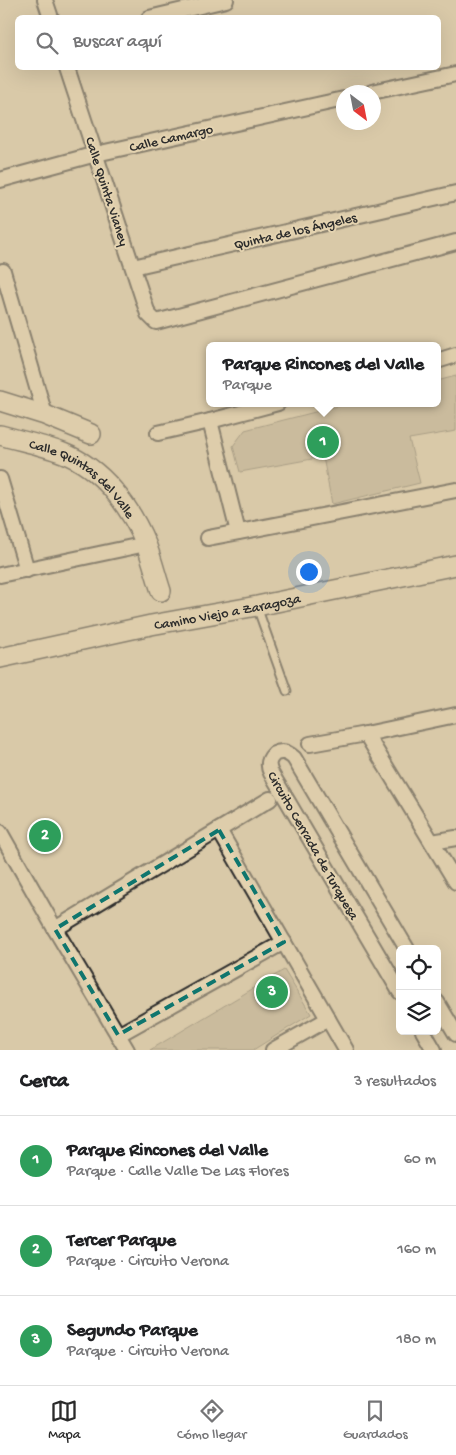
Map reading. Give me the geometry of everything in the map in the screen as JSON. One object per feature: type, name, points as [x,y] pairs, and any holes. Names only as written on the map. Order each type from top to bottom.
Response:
[{"type":"street","points":[[45,0],[50,15]]},
{"type":"street","points":[[162,15],[226,0]]},
{"type":"street","name":"Calle Quinta Vianey","points":[[68,70],[148,314],[153,320],[159,322],[456,242]]},
{"type":"street","points":[[381,90],[456,74]]},
{"type":"street","name":"Calle Camargo","points":[[0,180],[96,154],[336,101]]},
{"type":"street","name":"Quinta de los Ángeles","points":[[134,267],[456,193]]},
{"type":"street","points":[[3,271],[6,304],[44,414]]},
{"type":"street","points":[[441,359],[456,355]]},
{"type":"street","points":[[0,401],[44,414],[91,434]]},
{"type":"street","points":[[158,433],[263,407]]},
{"type":"street","points":[[210,421],[238,532]]},
{"type":"street","name":"Calle Quintas del Valle","points":[[0,435],[63,453],[89,466],[110,486],[129,512],[146,544],[161,591]]},
{"type":"street","points":[[0,479],[27,570]]},
{"type":"street","points":[[208,538],[456,490]]},
{"type":"street","points":[[0,575],[146,544]]},
{"type":"street","name":"Camino Viejo a Zaragoza","points":[[0,658],[456,564]]},
{"type":"street","points":[[310,744],[456,715]]},
{"type":"street","points":[[366,734],[456,882]]},
{"type":"street","name":"Circuito Cerrada de Turquesa","points":[[396,985],[270,773],[269,761],[274,754],[279,752],[289,753],[294,758],[405,945]]},
{"type":"street","points":[[55,929],[270,799]]},
{"type":"street","points":[[219,830],[346,1050]]},
{"type":"street","points":[[0,832],[127,1050]]},
{"type":"street","points":[[432,842],[456,838]]},
{"type":"street","points":[[118,1035],[284,942]]},
{"type":"street","points":[[441,1009],[456,1034]]},
{"type":"street","points":[[273,1050],[328,1019]]},
{"type":"street","points":[[425,1035],[434,1050]]},
{"type":"lane","points":[[257,606],[287,691]]},
{"type":"highlighted area","points":[[219,830],[284,942],[118,1035],[55,929]]},
{"type":"shaded area","points":[[456,376],[456,431],[409,439],[420,483],[332,504],[323,457],[240,472],[233,446],[245,430],[334,407],[441,407],[441,380]]},
{"type":"shaded area","points":[[284,970],[311,1014],[253,1050],[150,1050]]},
{"type":"place","name":"Parque Rincones del Valle","points":[[323,442]]},
{"type":"place","name":"Tercer Parque","points":[[45,836]]},
{"type":"place","name":"Segundo Parque","points":[[272,992]]}]
